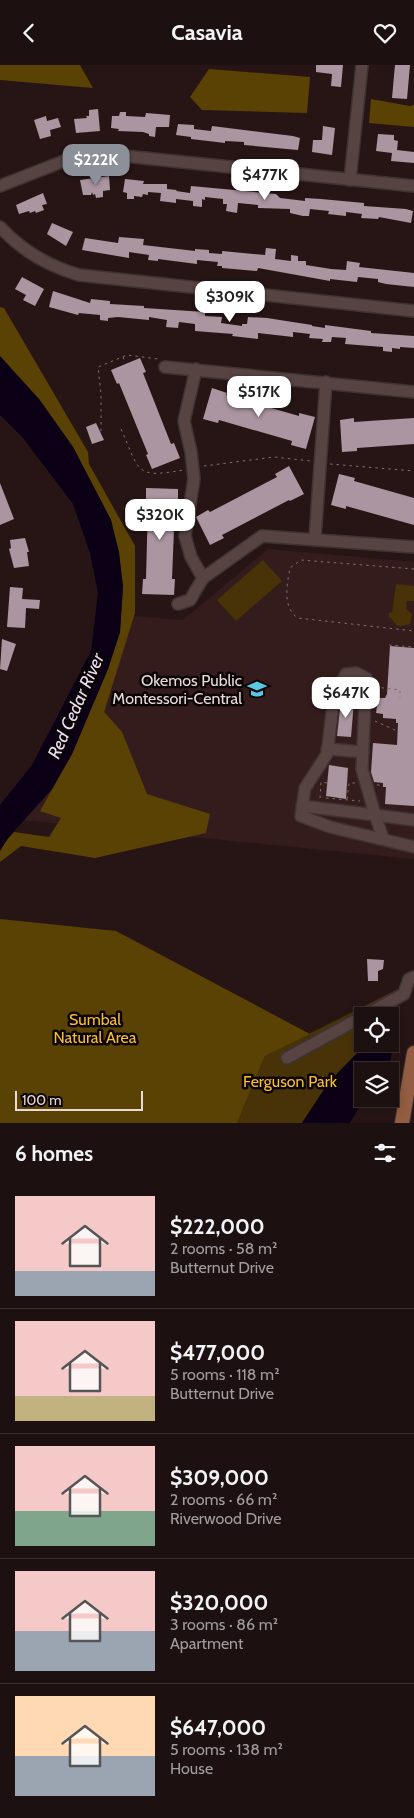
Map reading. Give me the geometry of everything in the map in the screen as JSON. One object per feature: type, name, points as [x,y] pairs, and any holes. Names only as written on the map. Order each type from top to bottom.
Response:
[{"type":"main road","points":[[402,1123],[411,1090],[413,1057]]},
{"type":"street","points":[[350,180],[362,65]]},
{"type":"street","points":[[0,186],[64,161],[115,155],[414,186]]},
{"type":"street","points":[[0,227],[19,245],[41,260],[79,275],[414,311]]},
{"type":"street","points":[[165,367],[414,392]]},
{"type":"street","points":[[196,369],[184,421],[194,468],[193,491],[186,536],[191,557],[203,578]]},
{"type":"street","points":[[315,538],[326,382]]},
{"type":"street","points":[[178,604],[190,600],[203,578],[262,536],[315,538],[414,547]]},
{"type":"street","points":[[383,838],[362,769],[366,678],[356,673],[346,674],[334,697],[327,754],[305,788],[301,816],[330,827],[383,838],[414,847]]},
{"type":"street","points":[[327,749],[363,752]]},
{"type":"street","points":[[302,806],[414,820]]},
{"type":"street","points":[[381,1007],[404,994],[409,979],[414,977]]},
{"type":"street","points":[[287,1058],[354,1022]]},
{"type":"path","points":[[101,431],[102,394],[98,367],[122,356],[134,354],[159,359],[165,367]]},
{"type":"path","points":[[122,356],[125,362]]},
{"type":"path","points":[[121,429],[138,465],[144,473],[152,475],[274,457],[414,471]]},
{"type":"path","points":[[414,569],[301,560],[290,568],[287,603],[290,612],[298,618],[414,631]]},
{"type":"path","points":[[390,645],[414,647]]},
{"type":"path","points":[[366,687],[400,690],[400,698]]},
{"type":"path","points":[[365,716],[398,731]]},
{"type":"path","points":[[327,783],[321,782],[320,798],[361,801]]},
{"type":"path","points":[[322,1076],[329,1082]]},
{"type":"shaded area","name":"Okemos Public Montessori-Central","points":[[268,549],[414,562],[414,859],[24,820],[52,789],[120,632],[121,615],[183,620]]},
{"type":"green space","points":[[0,65],[80,65],[93,88],[0,80]]},
{"type":"green space","points":[[209,69],[310,77],[307,113],[202,110],[190,97]]},
{"type":"green space","points":[[371,99],[410,106],[414,105],[414,127],[369,123]]},
{"type":"green space","points":[[0,307],[4,308],[88,452],[89,464],[135,546],[135,613],[104,712],[122,732],[147,794],[210,814],[206,833],[95,858],[21,846],[0,862],[0,848],[14,832],[49,837],[61,818],[40,811],[72,754],[108,669],[120,632],[123,586],[111,520],[73,447],[39,399],[0,364]]},
{"type":"green space","points":[[263,560],[282,581],[236,621],[217,600]]},
{"type":"green space","points":[[396,584],[414,586],[414,601],[407,601],[406,609],[412,614],[410,624],[402,626],[396,625],[389,618],[389,613],[392,612]]},
{"type":"green space","name":"Sumbal Natural Area","points":[[0,919],[116,931],[310,1034],[265,1056],[237,1123],[0,1123]]},
{"type":"green space","name":"Ferguson Park","points":[[398,989],[395,1007],[362,1007]]},
{"type":"green space","name":"Ferguson Park","points":[[354,1011],[354,1052],[358,1052],[329,1082],[302,1123],[237,1123],[265,1056]]},
{"type":"water","name":"Red Cedar River","points":[[0,356],[39,399],[73,447],[111,520],[119,552],[123,586],[120,632],[108,669],[72,754],[52,789],[8,838],[0,851],[0,805],[32,765],[91,651],[98,593],[90,553],[73,504],[23,438],[0,415]]},
{"type":"water","points":[[414,1018],[399,1049],[399,1025]]},
{"type":"water","points":[[358,1052],[397,1052],[388,1062],[354,1062],[354,1107],[359,1107],[350,1123],[302,1123],[329,1082]]},
{"type":"pier","points":[[414,1015],[414,1044],[400,1051],[390,1062],[392,1052],[399,1052],[399,1022]]},
{"type":"building","points":[[316,65],[343,65],[341,87],[331,86],[332,74],[316,72]]},
{"type":"building","points":[[395,65],[410,65],[407,99],[392,98]]},
{"type":"building","points":[[98,109],[100,131],[76,133],[74,119],[87,118],[89,110]]},
{"type":"building","points":[[120,112],[126,112],[126,116],[145,117],[146,113],[170,115],[169,127],[156,127],[155,137],[143,132],[118,131],[119,129],[111,128],[112,116],[119,116]]},
{"type":"building","points":[[46,116],[47,121],[58,118],[61,127],[50,130],[51,136],[40,139],[34,120]]},
{"type":"building","points":[[178,124],[194,125],[194,129],[211,131],[212,126],[300,138],[298,150],[244,145],[244,142],[225,141],[225,143],[191,139],[191,137],[176,135]]},
{"type":"building","points":[[323,126],[335,128],[332,155],[312,152],[313,140],[322,140]]},
{"type":"building","points":[[378,134],[394,135],[394,140],[398,141],[397,150],[414,152],[414,163],[391,161],[392,153],[376,151]]},
{"type":"building","points":[[109,176],[110,190],[103,191],[103,197],[96,198],[92,192],[91,195],[83,195],[80,180]]},
{"type":"building","points":[[125,179],[144,181],[143,184],[167,184],[167,189],[190,193],[191,186],[276,194],[280,198],[305,201],[305,198],[364,203],[364,206],[413,211],[411,223],[379,217],[378,219],[361,218],[362,214],[346,212],[346,216],[328,214],[329,211],[310,209],[309,216],[303,216],[290,213],[290,209],[258,208],[258,205],[238,203],[237,213],[226,211],[227,204],[223,204],[223,199],[205,197],[205,200],[202,199],[202,207],[193,206],[193,201],[176,199],[176,203],[160,201],[161,193],[148,192],[148,195],[143,194],[142,197],[134,196],[134,199],[127,199],[127,193],[123,192]]},
{"type":"building","points":[[43,193],[47,204],[42,205],[44,210],[36,213],[35,211],[30,213],[29,211],[19,214],[16,205]]},
{"type":"building","points":[[52,223],[73,232],[66,246],[47,234]]},
{"type":"building","points":[[119,237],[144,239],[143,245],[195,251],[195,249],[209,250],[209,253],[222,254],[222,251],[265,255],[266,248],[276,249],[275,259],[291,261],[291,255],[298,256],[298,261],[306,261],[306,265],[331,269],[346,270],[347,261],[360,263],[359,267],[414,273],[414,287],[386,284],[378,282],[378,279],[358,277],[357,282],[330,279],[330,281],[258,268],[257,271],[222,268],[222,266],[217,266],[218,262],[197,260],[197,264],[158,259],[158,261],[148,260],[149,255],[129,252],[129,258],[82,250],[85,238],[118,243]]},
{"type":"building","points":[[22,277],[44,289],[35,306],[23,300],[26,295],[15,289]]},
{"type":"building","points":[[53,291],[90,303],[91,299],[110,301],[110,304],[144,306],[144,308],[205,312],[205,316],[222,317],[221,323],[242,326],[242,324],[247,324],[248,317],[267,318],[325,328],[325,325],[371,331],[371,333],[414,336],[414,348],[400,347],[400,349],[392,348],[392,352],[383,351],[383,347],[345,344],[346,338],[332,337],[331,342],[322,342],[323,339],[309,338],[310,334],[293,332],[293,337],[258,333],[258,339],[232,336],[233,334],[195,331],[195,324],[179,322],[178,328],[166,327],[167,320],[149,317],[149,320],[118,317],[108,318],[108,321],[100,320],[100,315],[79,313],[78,315],[49,307]]},
{"type":"building","points":[[140,358],[146,372],[143,373],[171,444],[174,443],[180,458],[152,469],[146,455],[148,454],[119,383],[117,384],[111,370]]},
{"type":"building","points":[[212,388],[227,393],[226,395],[299,416],[299,413],[315,417],[306,449],[291,445],[292,441],[219,420],[218,423],[203,419]]},
{"type":"building","points":[[354,418],[354,422],[414,418],[414,444],[357,448],[357,451],[342,452],[340,420]]},
{"type":"building","points":[[96,423],[104,440],[92,444],[86,427]]},
{"type":"building","points":[[289,466],[304,494],[222,535],[224,538],[210,545],[196,517],[208,510],[210,512],[277,477],[275,474]]},
{"type":"building","points":[[339,474],[355,478],[354,481],[414,498],[414,525],[346,506],[346,509],[331,505]]},
{"type":"building","points":[[0,483],[14,519],[0,525]]},
{"type":"building","points":[[146,488],[178,489],[178,505],[175,504],[172,579],[175,579],[174,595],[142,594],[143,579],[146,579],[148,503],[146,503]]},
{"type":"building","points":[[25,538],[29,552],[27,552],[29,566],[14,568],[9,549],[11,548],[10,540]]},
{"type":"building","points":[[10,587],[23,588],[22,599],[40,600],[39,609],[26,608],[25,628],[7,627]]},
{"type":"building","points":[[2,639],[16,644],[7,671],[0,669]]},
{"type":"building","points":[[390,646],[414,648],[414,806],[385,804],[386,787],[383,787],[383,783],[374,782],[371,772],[373,743],[397,745],[398,723],[396,723],[396,719],[383,718],[383,714],[376,713],[378,698],[385,698],[387,694]]},
{"type":"building","points":[[341,700],[354,701],[351,737],[337,736]]},
{"type":"building","points":[[329,765],[348,768],[346,799],[326,796]]},
{"type":"building","points":[[367,959],[384,960],[383,969],[378,971],[378,981],[368,981]]},
{"type":"place","name":"Okemos Public Montessori-Central","points":[[257,689]]}]
